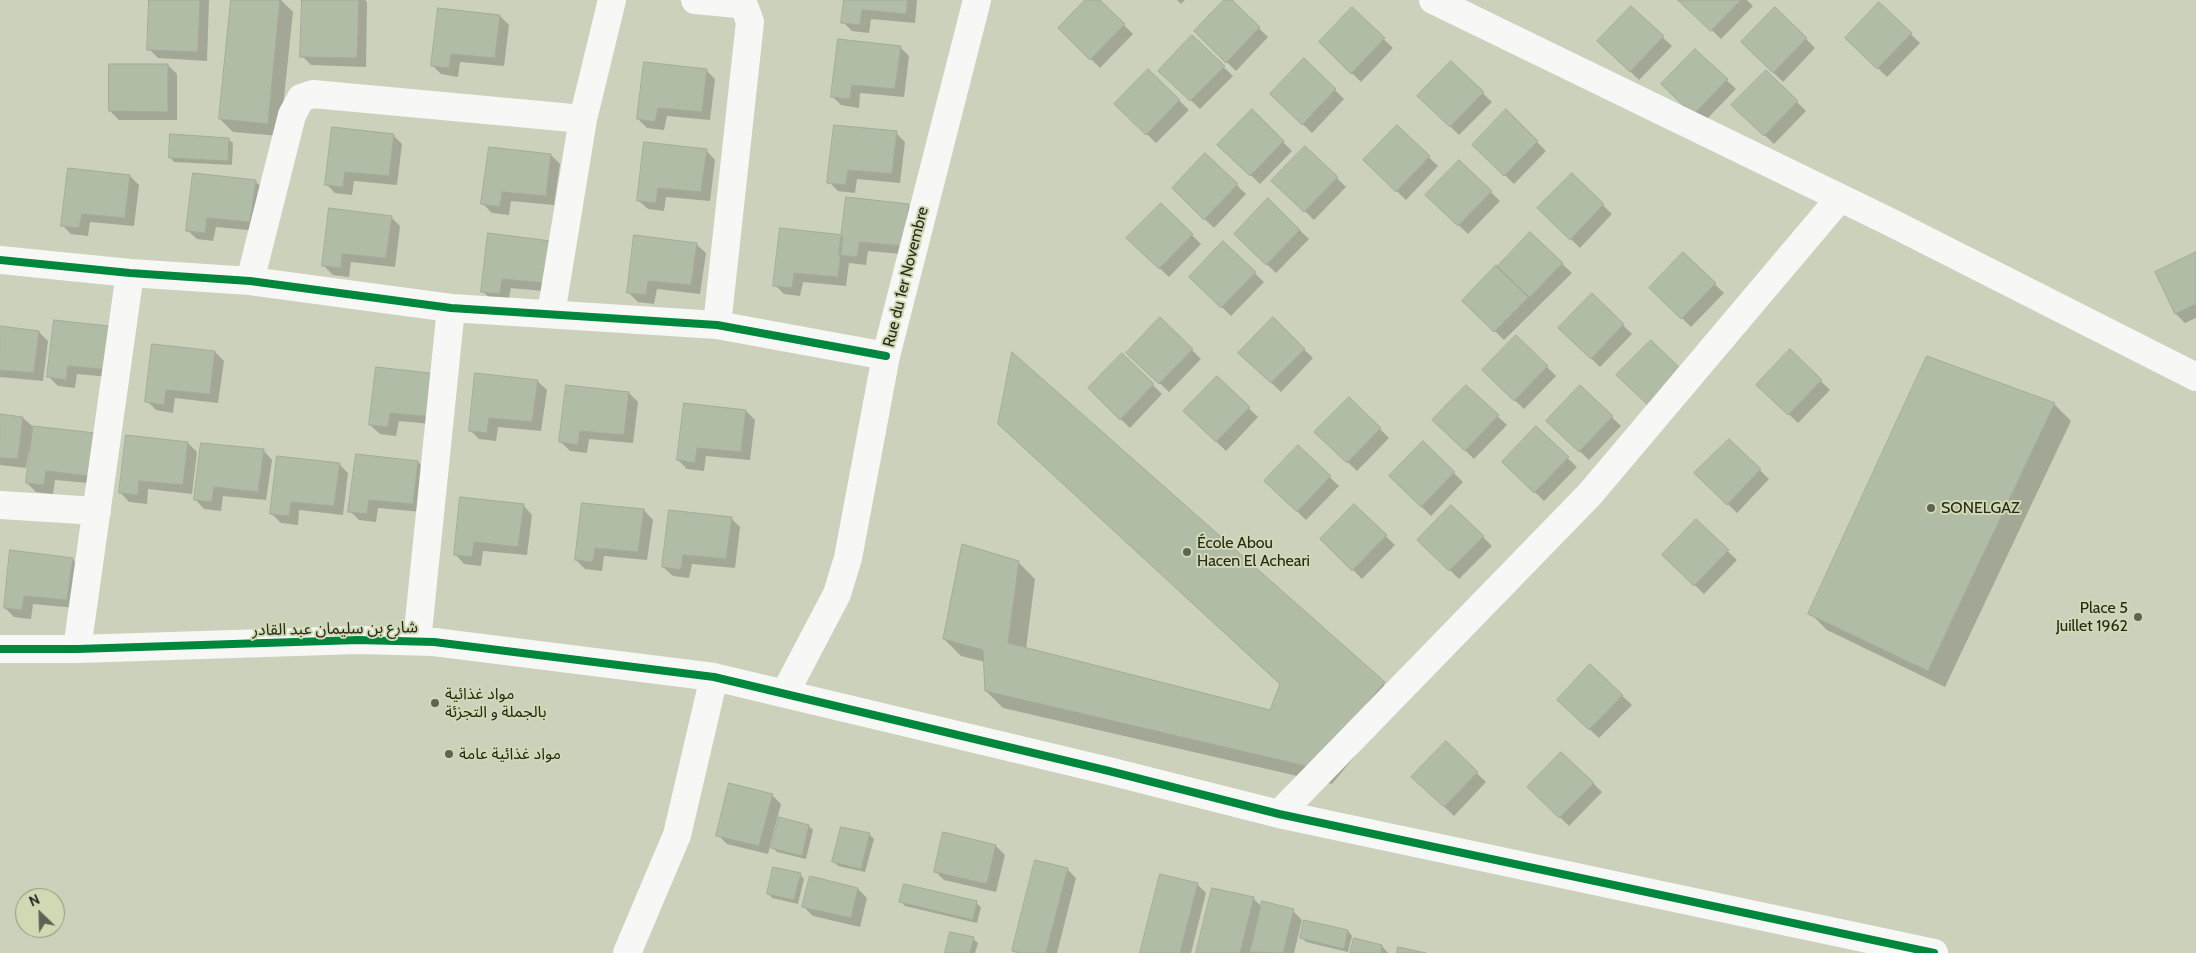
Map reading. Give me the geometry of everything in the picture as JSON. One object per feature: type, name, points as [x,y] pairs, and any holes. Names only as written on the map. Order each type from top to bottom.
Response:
[{"type":"street","points":[[551,314],[583,119],[612,0]]},
{"type":"street","points":[[695,0],[738,4],[747,10],[750,22],[717,325]]},
{"type":"street","name":"Rue du 1er Novembre","points":[[786,693],[837,594],[848,558],[886,356],[977,0]]},
{"type":"street","points":[[1433,0],[1840,198],[2196,377]]},
{"type":"street","points":[[250,281],[292,115],[301,98],[313,94],[583,119]]},
{"type":"street","points":[[1279,814],[1590,494],[1840,198]]},
{"type":"street","points":[[0,260],[130,273],[250,281],[451,308],[717,325],[886,356]]},
{"type":"street","points":[[77,649],[130,273]]},
{"type":"street","points":[[417,641],[451,308]]},
{"type":"street","points":[[0,504],[96,511]]},
{"type":"street","name":"شارع بن سليمان عبد القادر","points":[[0,649],[77,649],[358,640],[417,641],[714,677],[1279,814],[1934,953]]},
{"type":"street","points":[[627,953],[677,835],[714,677]]},
{"type":"building","points":[[149,0],[200,0],[198,52],[147,50]]},
{"type":"building","points":[[231,0],[280,0],[268,124],[219,119]]},
{"type":"building","points":[[302,0],[359,0],[357,58],[300,57]]},
{"type":"building","points":[[844,0],[908,0],[906,14],[862,10],[860,25],[841,23]]},
{"type":"building","points":[[1085,0],[1100,0],[1125,24],[1090,60],[1058,28]]},
{"type":"building","points":[[1224,0],[1232,0],[1260,27],[1226,63],[1194,31]]},
{"type":"building","points":[[1678,0],[1741,0],[1711,31]]},
{"type":"building","points":[[1879,2],[1912,33],[1877,69],[1845,38]]},
{"type":"building","points":[[1631,6],[1664,36],[1630,72],[1597,41]]},
{"type":"building","points":[[1352,7],[1385,38],[1351,74],[1319,42]]},
{"type":"building","points":[[1775,7],[1807,38],[1773,73],[1741,42]]},
{"type":"building","points":[[438,8],[500,15],[495,58],[451,54],[449,68],[431,66]]},
{"type":"building","points":[[1192,35],[1225,66],[1190,101],[1158,71]]},
{"type":"building","points":[[838,39],[901,46],[895,89],[852,85],[850,99],[831,97]]},
{"type":"building","points":[[1695,49],[1728,79],[1693,115],[1661,84]]},
{"type":"building","points":[[1304,58],[1336,89],[1302,125],[1270,94]]},
{"type":"building","points":[[1451,61],[1484,92],[1450,127],[1417,96]]},
{"type":"building","points":[[644,62],[707,69],[702,112],[658,108],[655,122],[637,119]]},
{"type":"building","points":[[109,64],[168,64],[168,112],[109,111]]},
{"type":"building","points":[[1148,69],[1180,100],[1146,135],[1114,104]]},
{"type":"building","points":[[1766,70],[1798,101],[1764,136],[1731,105]]},
{"type":"building","points":[[1252,109],[1284,141],[1250,176],[1217,145]]},
{"type":"building","points":[[1506,109],[1538,141],[1504,176],[1472,145]]},
{"type":"building","points":[[834,125],[897,131],[892,174],[848,170],[846,185],[827,183]]},
{"type":"building","points":[[1397,125],[1430,156],[1396,192],[1363,160]]},
{"type":"building","points":[[332,127],[394,134],[389,176],[345,172],[343,187],[325,185]]},
{"type":"building","points":[[170,134],[229,138],[228,161],[169,158]]},
{"type":"building","points":[[644,142],[707,149],[701,192],[658,188],[656,203],[637,201]]},
{"type":"building","points":[[1305,146],[1338,177],[1304,212],[1271,181]]},
{"type":"building","points":[[489,147],[551,154],[546,196],[502,192],[500,207],[481,204]]},
{"type":"building","points":[[1205,153],[1238,184],[1204,220],[1172,188]]},
{"type":"building","points":[[1459,160],[1492,191],[1458,226],[1425,195]]},
{"type":"building","points":[[68,168],[130,175],[125,218],[82,214],[79,228],[61,226]]},
{"type":"building","points":[[193,173],[256,180],[250,222],[207,218],[205,233],[186,231]]},
{"type":"building","points":[[1572,173],[1604,204],[1570,240],[1537,208]]},
{"type":"building","points":[[846,197],[909,204],[903,246],[860,242],[857,257],[839,255]]},
{"type":"building","points":[[1268,198],[1300,230],[1266,265],[1234,234]]},
{"type":"building","points":[[1161,203],[1193,234],[1159,269],[1126,238]]},
{"type":"building","points":[[329,208],[392,216],[386,258],[342,254],[341,268],[322,266]]},
{"type":"building","points":[[780,228],[843,235],[838,277],[794,273],[792,288],[773,286]]},
{"type":"building","points":[[1530,232],[1563,263],[1529,298],[1497,267]]},
{"type":"building","points":[[488,233],[551,241],[545,283],[502,279],[500,294],[481,292]]},
{"type":"building","points":[[634,235],[697,243],[691,285],[648,281],[646,295],[627,293]]},
{"type":"building","points":[[1223,241],[1256,272],[1221,308],[1189,277]]},
{"type":"building","points":[[1683,252],[1716,283],[1681,319],[1649,288]]},
{"type":"building","points":[[2196,252],[2196,304],[2175,314],[2155,272]]},
{"type":"building","points":[[1496,265],[1529,297],[1494,332],[1462,301]]},
{"type":"building","points":[[1592,293],[1624,324],[1591,359],[1558,328]]},
{"type":"building","points":[[1160,317],[1193,349],[1159,384],[1126,353]]},
{"type":"building","points":[[1273,317],[1305,349],[1271,383],[1238,353]]},
{"type":"building","points":[[54,320],[117,327],[111,370],[68,366],[66,380],[47,377]]},
{"type":"building","points":[[0,326],[39,331],[34,373],[0,370]]},
{"type":"building","points":[[1516,335],[1548,366],[1514,401],[1482,370]]},
{"type":"building","points":[[1651,340],[1683,371],[1649,406],[1616,375]]},
{"type":"building","points":[[152,344],[215,351],[210,394],[166,390],[164,405],[145,402]]},
{"type":"building","points":[[1790,349],[1822,380],[1788,415],[1756,385]]},
{"type":"building","name":"École Abou Hacen El Acheari","points":[[1012,352],[1385,682],[1314,768],[985,691],[983,650],[943,639],[962,544],[1019,561],[1008,643],[1270,710],[1280,684],[998,424]]},
{"type":"building","points":[[1122,353],[1154,384],[1120,420],[1088,388]]},
{"type":"building","name":"SONELGAZ","points":[[1927,356],[2055,403],[1928,671],[1808,614]]},
{"type":"building","points":[[376,367],[439,374],[433,417],[390,413],[388,427],[369,425]]},
{"type":"building","points":[[475,373],[538,380],[532,422],[489,418],[487,433],[469,431]]},
{"type":"building","points":[[1217,376],[1250,407],[1216,442],[1183,411]]},
{"type":"building","points":[[566,385],[629,392],[624,435],[580,431],[578,445],[559,442]]},
{"type":"building","points":[[1466,385],[1499,415],[1465,451],[1432,420]]},
{"type":"building","points":[[1580,385],[1613,416],[1579,452],[1546,421]]},
{"type":"building","points":[[1349,397],[1381,428],[1347,463],[1314,432]]},
{"type":"building","points":[[684,403],[746,410],[741,452],[697,448],[695,463],[677,460]]},
{"type":"building","points":[[0,414],[23,417],[18,459],[0,458]]},
{"type":"building","points":[[33,426],[95,433],[90,476],[46,471],[44,485],[26,483]]},
{"type":"building","points":[[1536,426],[1569,457],[1534,493],[1502,462]]},
{"type":"building","points":[[126,435],[188,442],[183,485],[139,481],[138,495],[119,493]]},
{"type":"building","points":[[1729,439],[1761,469],[1727,505],[1694,473]]},
{"type":"building","points":[[1423,441],[1455,472],[1421,507],[1389,476]]},
{"type":"building","points":[[201,443],[264,449],[258,492],[214,487],[212,502],[194,500]]},
{"type":"building","points":[[1298,445],[1331,476],[1297,512],[1264,481]]},
{"type":"building","points":[[356,454],[418,461],[413,504],[369,500],[367,514],[348,512]]},
{"type":"building","points":[[277,456],[340,463],[334,506],[291,502],[289,516],[270,514]]},
{"type":"building","points":[[460,497],[524,504],[518,547],[474,542],[472,557],[454,555]]},
{"type":"building","points":[[582,503],[644,509],[638,552],[595,548],[593,562],[575,560]]},
{"type":"building","points":[[1354,504],[1387,535],[1352,571],[1320,539]]},
{"type":"building","points":[[1451,505],[1484,536],[1449,571],[1417,540]]},
{"type":"building","points":[[669,510],[732,517],[726,559],[683,555],[681,570],[662,567]]},
{"type":"building","points":[[1696,519],[1729,550],[1694,586],[1662,555]]},
{"type":"building","points":[[10,550],[73,558],[67,600],[24,596],[22,610],[4,608]]},
{"type":"building","points":[[1590,664],[1623,695],[1589,730],[1557,700]]},
{"type":"building","points":[[1446,741],[1478,772],[1444,807],[1411,777]]},
{"type":"building","points":[[1561,752],[1594,783],[1559,818],[1527,787]]},
{"type":"building","points":[[729,783],[773,794],[759,846],[716,836]]},
{"type":"building","points":[[779,817],[809,825],[802,856],[771,848]]},
{"type":"building","points":[[841,827],[870,833],[861,869],[832,862]]},
{"type":"building","points":[[943,832],[996,845],[987,884],[934,872]]},
{"type":"building","points":[[1035,860],[1068,868],[1046,953],[1021,953],[1012,951]]},
{"type":"building","points":[[773,867],[801,873],[794,900],[767,894]]},
{"type":"building","points":[[1160,874],[1198,883],[1180,953],[1140,953]]},
{"type":"building","points":[[810,876],[858,888],[851,918],[802,907]]},
{"type":"building","points":[[904,884],[977,901],[973,920],[899,902]]},
{"type":"building","points":[[1212,888],[1254,897],[1240,953],[1196,953]]},
{"type":"building","points":[[1262,901],[1294,909],[1283,953],[1250,952]]},
{"type":"building","points":[[1304,920],[1348,930],[1344,949],[1300,938]]},
{"type":"building","points":[[950,932],[974,937],[970,953],[945,953]]},
{"type":"building","points":[[1354,938],[1382,945],[1381,953],[1350,953]]},
{"type":"building","points":[[1398,947],[1426,953],[1397,953]]},
{"type":"cycle path","points":[[0,260],[130,273],[250,281],[451,308],[717,325],[886,356]]},
{"type":"cycle path","points":[[0,649],[77,649],[358,640],[434,642],[714,677],[1109,771],[1279,814],[1934,953]]},
{"type":"place","name":"SONELGAZ","points":[[1931,508]]},
{"type":"place","name":"École Abou Hacen El Acheari","points":[[1187,552]]},
{"type":"place","name":"Place 5 Juillet 1962","points":[[2138,617]]},
{"type":"place","name":"مواد غذائية بالجملة و التجزئة","points":[[435,703]]},
{"type":"place","name":"مواد غذائية عامة","points":[[449,754]]}]
